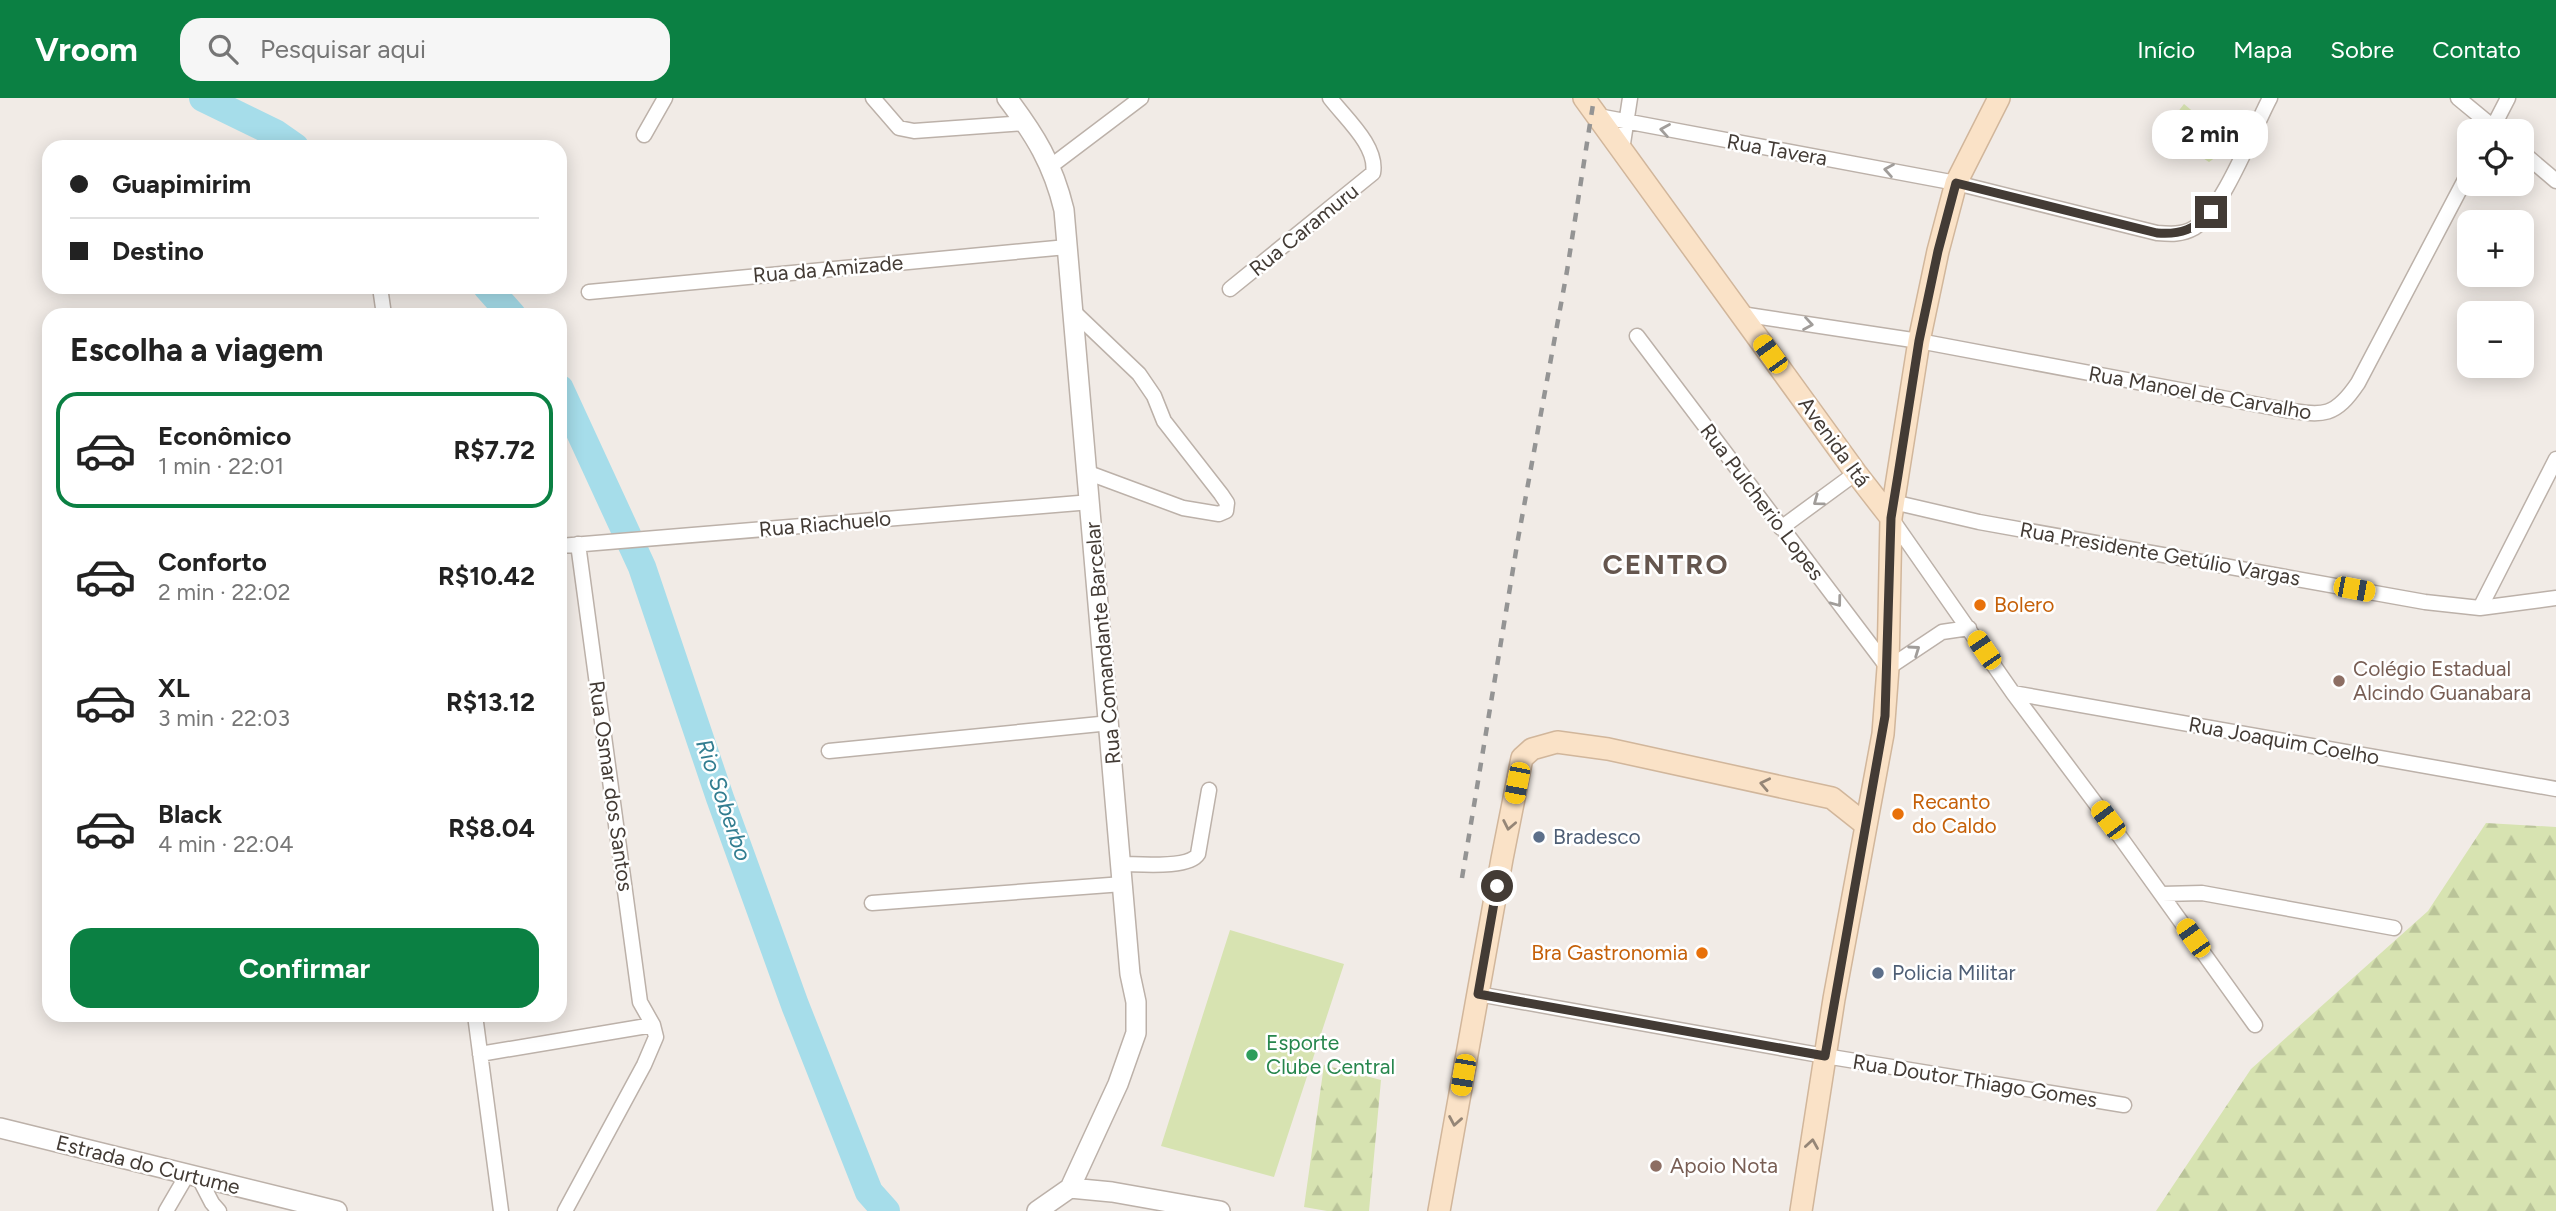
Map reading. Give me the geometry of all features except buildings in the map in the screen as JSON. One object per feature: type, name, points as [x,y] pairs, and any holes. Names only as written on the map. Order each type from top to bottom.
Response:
[{"type":"main road","name":"Avenida Itá","points":[[1584,98],[1856,473],[1892,510]]},
{"type":"main road","points":[[1801,1211],[1825,1056],[1884,725],[1892,510],[1919,341],[1956,183],[1999,98]]},
{"type":"main road","points":[[1439,1211],[1522,758],[1532,749],[1544,744],[1576,743],[1832,798],[1873,788]]},
{"type":"main road","points":[[1832,798],[1866,825]]},
{"type":"street","points":[[644,135],[665,98]]},
{"type":"street","points":[[873,98],[899,128],[914,131],[1025,123]]},
{"type":"street","name":"Rua Comandante Barcelar","points":[[1007,98],[1051,166],[1064,210],[1130,974],[1136,1002],[1136,1033],[1118,1084],[1070,1188]]},
{"type":"street","points":[[1051,166],[1141,98]]},
{"type":"street","name":"Rua Caramuru","points":[[1230,289],[1373,173],[1375,164],[1371,153],[1330,98]]},
{"type":"street","points":[[1622,150],[1630,98]]},
{"type":"street","name":"Rua Tavera","points":[[1598,116],[1956,183],[2157,233],[2183,232],[2194,228],[2211,212],[2270,98]]},
{"type":"street","points":[[2458,98],[2482,119]]},
{"type":"street","points":[[2499,119],[2508,98]]},
{"type":"street","points":[[2534,162],[2556,181]]},
{"type":"street","name":"Rua Manoel de Carvalho","points":[[1919,341],[2272,408],[2324,414],[2337,408],[2357,383],[2457,195]]},
{"type":"street","name":"Rua da Amizade","points":[[590,292],[1068,247]]},
{"type":"street","points":[[1074,312],[1139,374],[1154,396],[1164,421],[1227,503],[1226,511],[1219,514],[1183,508],[1086,472]]},
{"type":"street","points":[[1741,314],[1919,341]]},
{"type":"street","name":"Rua Pulcherio Lopes","points":[[1637,336],[1888,668]]},
{"type":"street","points":[[2480,608],[2556,459]]},
{"type":"street","points":[[1781,528],[1856,473]]},
{"type":"street","name":"Rua Riachuelo","points":[[567,546],[1091,502]]},
{"type":"street","name":"Rua Presidente Getúlio Vargas","points":[[1892,510],[1930,513],[2425,602],[2480,608],[2556,598]]},
{"type":"street","name":"Avenida Itá","points":[[1892,510],[1910,544],[2013,693],[2255,1025]]},
{"type":"street","points":[[1910,544],[1910,521],[1917,515],[1930,513]]},
{"type":"street","name":"Rua Osmar dos Santos","points":[[578,544],[640,1002],[653,1025]]},
{"type":"street","points":[[1942,632],[1952,603]]},
{"type":"street","points":[[1888,668],[1942,632],[1969,628]]},
{"type":"street","name":"Rua Joaquim Coelho","points":[[2013,693],[2556,789]]},
{"type":"street","points":[[829,751],[1110,723]]},
{"type":"street","points":[[872,904],[1122,874],[1185,863],[1195,859],[1198,854],[1209,790]]},
{"type":"street","points":[[2162,894],[2202,892],[2394,928]]},
{"type":"street","name":"Rua Doutor Thiago Gomes","points":[[1478,994],[1825,1056],[2124,1105]]},
{"type":"street","points":[[476,1022],[500,1211]]},
{"type":"street","points":[[480,1054],[653,1025],[656,1037],[645,1065],[565,1211]]},
{"type":"street","name":"Estrada do Curtume","points":[[0,1128],[337,1211]]},
{"type":"street","points":[[166,1211],[193,1176],[219,1211]]},
{"type":"street","points":[[1037,1211],[1070,1188],[1112,1192],[1146,1205],[1220,1211]]},
{"type":"green space","points":[[2184,104],[2228,141],[2219,155],[2209,162],[2162,132]]},
{"type":"green space","points":[[2486,823],[2556,827],[2556,1211],[2156,1211],[2251,1069],[2428,911]]},
{"type":"green space","name":"Esporte Clube Central","points":[[1230,930],[1344,964],[1274,1177],[1161,1146]]},
{"type":"green space","points":[[1324,1065],[1381,1080],[1369,1211],[1327,1211],[1304,1207]]},
{"type":"waterway","name":"Rio Soberbo","points":[[203,98],[285,140]]},
{"type":"waterway","name":"Rio Soberbo","points":[[493,294],[506,308]]},
{"type":"waterway","name":"Rio Soberbo","points":[[567,404],[642,567],[720,798],[795,1005],[869,1192],[886,1211]]},
{"type":"railway","points":[[1462,878],[1518,539],[1567,271],[1594,98]]},
{"type":"place","name":"Bolero","points":[[1980,605]]},
{"type":"place","name":"Colégio Estadual Alcindo Guanabara","points":[[2339,681]]},
{"type":"place","name":"Recanto do Caldo","points":[[1898,814]]},
{"type":"place","name":"Bradesco","points":[[1539,837]]},
{"type":"place","name":"Bra Gastronomia","points":[[1702,953]]},
{"type":"place","name":"Policia Militar","points":[[1878,973]]},
{"type":"place","name":"Esporte Clube Central","points":[[1252,1055]]},
{"type":"place","name":"Apoio Nota","points":[[1656,1166]]},
{"type":"district","name":"CENTRO","points":[[1666,564]]},
{"type":"route","points":[[1497,886],[1478,994],[1825,1056],[1883,734],[1888,668],[1891,518],[1919,341],[1956,183],[2157,233],[2172,234],[2194,228],[2211,212]]}]
